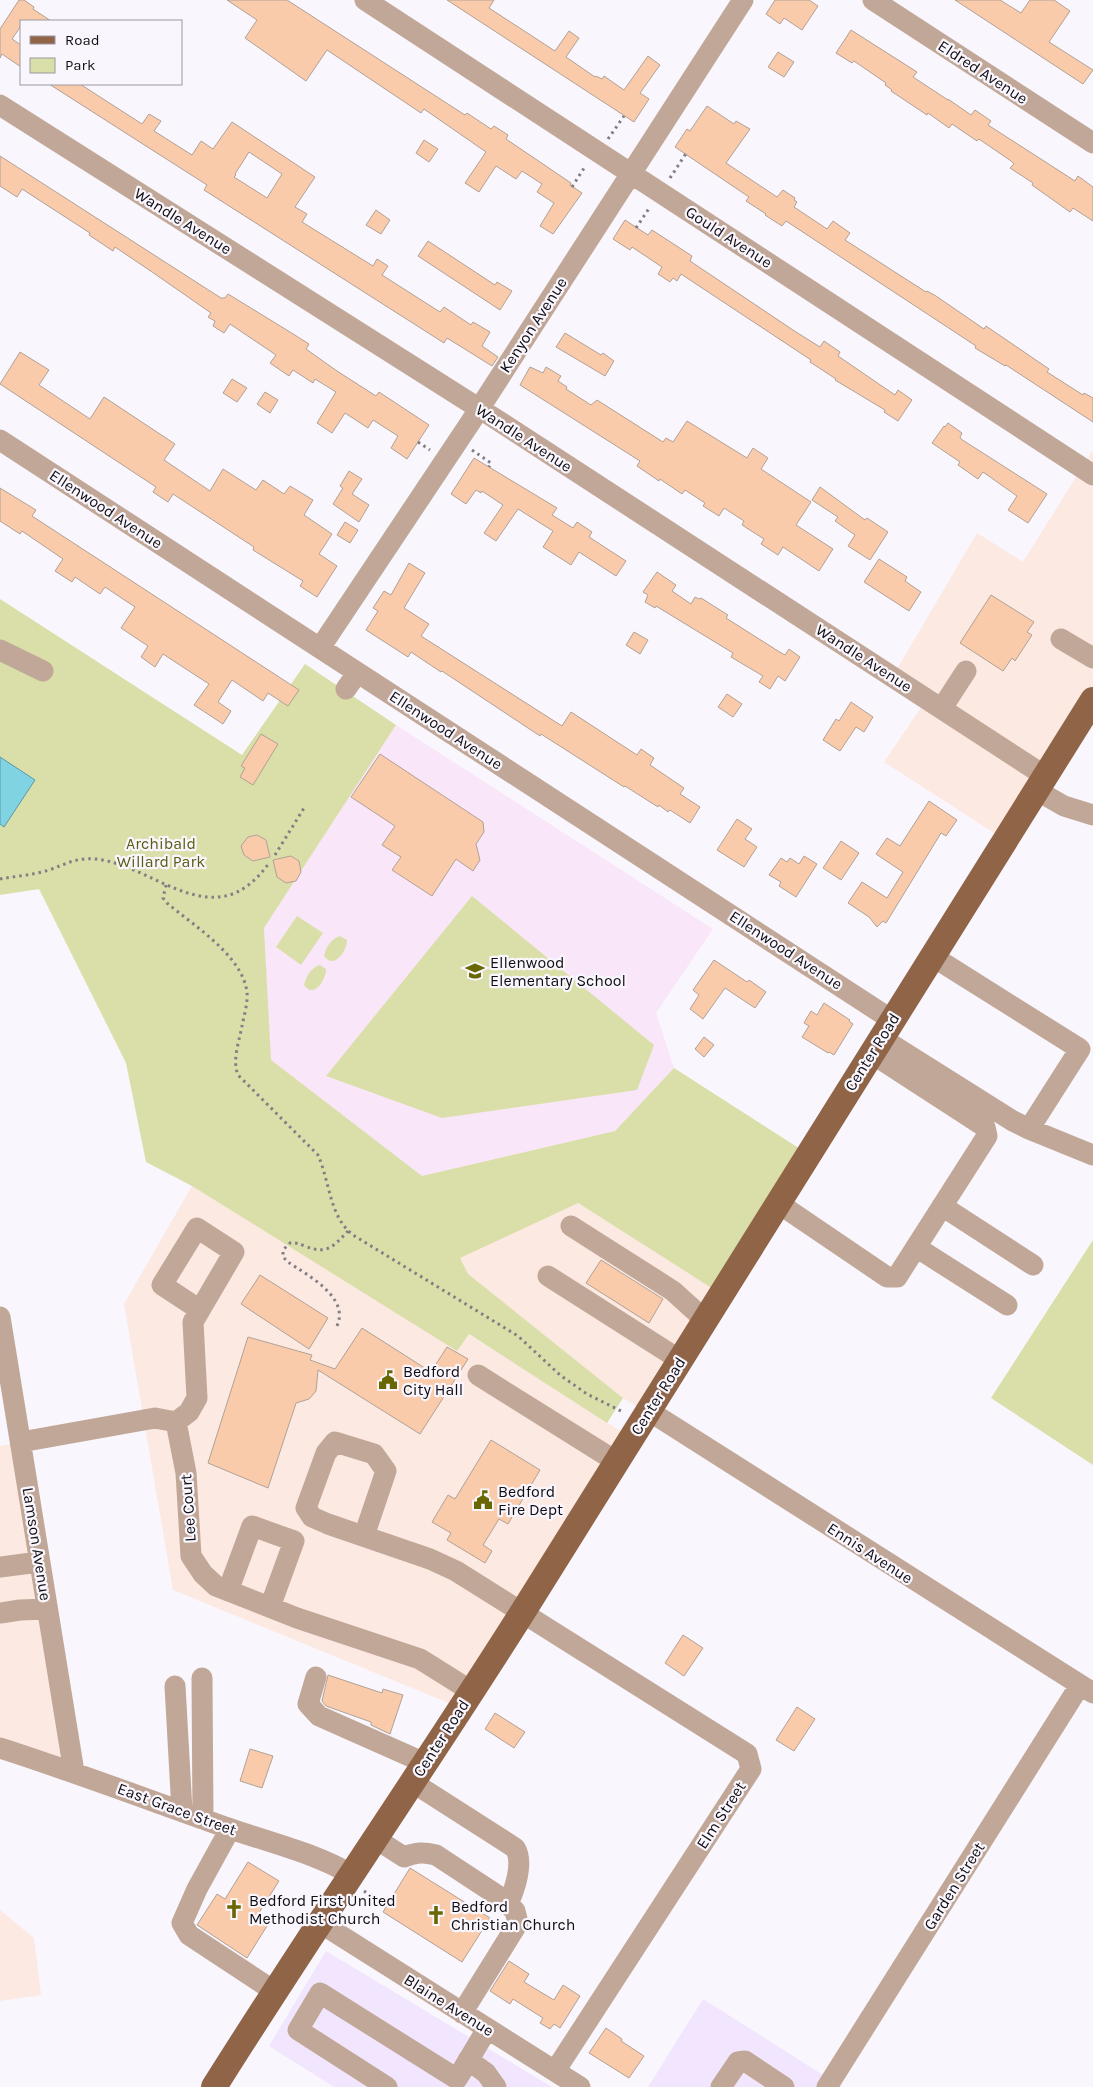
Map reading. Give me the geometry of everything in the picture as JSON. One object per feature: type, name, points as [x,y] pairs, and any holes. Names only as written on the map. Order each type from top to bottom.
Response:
[{"type":"main road","name":"Center Road","points":[[214,2087],[319,1922],[358,1883],[376,1839],[523,1612],[1093,700]]},
{"type":"street","name":"Gould Avenue","points":[[365,0],[1093,475]]},
{"type":"street","name":"Kenyon Avenue","points":[[320,648],[479,409],[743,0]]},
{"type":"street","name":"Eldred Avenue","points":[[873,0],[1093,143]]},
{"type":"street","name":"Wandle Avenue","points":[[0,105],[479,409],[942,708],[1041,783],[1064,806],[1093,815]]},
{"type":"street","name":"Ellenwood Avenue","points":[[0,440],[320,648],[352,681],[384,702],[677,878],[881,1037]]},
{"type":"street","points":[[1061,639],[1093,658]]},
{"type":"street","points":[[0,650],[43,671]]},
{"type":"street","points":[[942,708],[966,671]]},
{"type":"street","points":[[932,956],[1086,1054],[1029,1129]]},
{"type":"street","points":[[881,1037],[1013,1121],[1093,1155]]},
{"type":"street","points":[[778,1203],[887,1277],[897,1277],[987,1136],[985,1127],[881,1037]]},
{"type":"street","points":[[942,1206],[1033,1265]]},
{"type":"street","points":[[571,1226],[673,1291],[705,1320]]},
{"type":"street","points":[[916,1247],[1007,1305]]},
{"type":"street","points":[[548,1276],[680,1360]]},
{"type":"street","points":[[21,1442],[155,1418],[176,1422],[189,1412],[197,1398],[193,1322],[200,1310]]},
{"type":"street","name":"Lamson Avenue","points":[[0,1317],[74,1772]]},
{"type":"street","points":[[478,1375],[616,1462]]},
{"type":"street","name":"Ennis Avenue","points":[[649,1410],[1087,1689]]},
{"type":"street","name":"Lee Court","points":[[176,1422],[186,1473],[191,1556],[203,1574],[216,1586],[296,1618],[420,1659],[472,1691]]},
{"type":"street","name":"Elm Street","points":[[364,1536],[386,1471],[374,1454],[335,1442],[326,1453],[306,1508],[312,1517],[342,1531],[364,1536],[430,1559],[456,1571],[747,1754],[751,1769],[555,2071]]},
{"type":"street","points":[[228,1591],[252,1526],[294,1541],[270,1607]]},
{"type":"street","points":[[0,1568],[40,1562]]},
{"type":"street","points":[[0,1613],[47,1609]]},
{"type":"street","points":[[316,1677],[308,1704],[319,1716],[419,1773],[515,1848],[519,1861],[513,1893],[508,1904]]},
{"type":"street","points":[[202,1678],[204,1819]]},
{"type":"street","points":[[175,1686],[182,1811]]},
{"type":"street","name":"Garden Street","points":[[827,2087],[1087,1689]]},
{"type":"street","name":"East Grace Street","points":[[0,1748],[333,1863],[358,1883]]},
{"type":"street","points":[[230,1829],[197,1889],[182,1923],[189,1935],[274,1991]]},
{"type":"street","points":[[376,1839],[404,1857],[414,1853],[425,1852],[436,1855],[508,1904],[515,1911],[518,1923],[462,2013]]},
{"type":"street","name":"Blaine Avenue","points":[[319,1922],[580,2087]]},
{"type":"street","points":[[387,2087],[298,2030],[320,1994],[455,2083],[487,2029]]},
{"type":"street","points":[[468,2060],[486,2073],[496,2087]]},
{"type":"street","points":[[721,2087],[738,2062],[745,2061],[784,2087]]},
{"type":"path","points":[[608,139],[624,116]]},
{"type":"path","points":[[669,179],[687,152]]},
{"type":"path","points":[[572,187],[588,162]]},
{"type":"path","points":[[636,228],[651,204]]},
{"type":"path","points":[[470,448],[489,461],[489,467]]},
{"type":"path","points":[[274,855],[304,808]]},
{"type":"path","points":[[0,879],[48,870],[61,863],[95,859],[112,862],[194,895],[219,896],[245,887],[256,879],[269,863]]},
{"type":"path","points":[[166,885],[163,898],[167,903],[225,952],[236,965],[244,980],[247,995],[236,1061],[238,1075],[318,1155],[324,1168],[338,1219],[348,1231],[518,1336],[560,1375],[587,1394],[620,1411]]},
{"type":"path","points":[[337,1326],[340,1315],[336,1303],[330,1294],[288,1262],[283,1257],[283,1250],[290,1243],[294,1242],[318,1251],[327,1250],[348,1231]]},
{"type":"path","points":[[358,1883],[376,1900]]},
{"type":"shaded area","points":[[1093,450],[1093,700],[1005,840],[884,762],[927,699],[893,676],[977,533],[1023,562]]},
{"type":"shaded area","name":"Ellenwood Elementary School","points":[[396,725],[713,929],[656,1013],[674,1068],[615,1131],[422,1176],[270,1060],[264,928]]},
{"type":"shaded area","points":[[505,1157],[721,1294],[647,1413],[623,1398],[467,1274],[422,1176]]},
{"type":"shaded area","points":[[192,1186],[457,1350],[468,1334],[631,1438],[461,1708],[173,1590],[124,1304]]},
{"type":"shaded area","points":[[21,1442],[74,1772],[0,1748],[0,1446]]},
{"type":"shaded area","points":[[0,1910],[34,1938],[41,1995],[0,2001]]},
{"type":"shaded area","points":[[326,1951],[552,2087],[334,2087],[269,2046]]},
{"type":"shaded area","points":[[703,1999],[842,2087],[648,2087]]},
{"type":"green space","name":"Archibald Willard Park","points":[[0,599],[242,755],[305,664],[396,725],[264,928],[271,1060],[422,1176],[615,1131],[674,1068],[808,1154],[721,1294],[578,1203],[460,1258],[468,1274],[623,1398],[607,1423],[469,1334],[457,1351],[192,1186],[146,1162],[126,1063],[39,889],[0,895]]},
{"type":"green space","points":[[472,896],[654,1045],[637,1090],[442,1118],[326,1076]]},
{"type":"green space","points":[[297,916],[323,933],[301,965],[276,947]]},
{"type":"green space","points":[[340,936],[347,940],[345,949],[336,960],[328,960],[324,956],[328,947],[334,939]]},
{"type":"green space","points":[[320,965],[326,969],[322,983],[315,989],[308,989],[304,985],[308,976],[314,968]]},
{"type":"green space","points":[[1093,1240],[1093,1465],[991,1398]]},
{"type":"water","points":[[0,757],[35,780],[4,827],[0,824]]},
{"type":"building","points":[[19,0],[24,0],[34,7],[33,9],[50,20],[20,20],[20,27],[12,39],[20,44],[20,66],[2,54],[0,58],[0,29]]},
{"type":"building","points":[[227,0],[287,0],[465,115],[467,113],[491,129],[494,126],[508,135],[506,139],[571,183],[570,185],[582,193],[553,234],[540,226],[554,203],[537,192],[542,184],[522,171],[516,179],[496,166],[479,192],[465,183],[486,152],[424,109],[421,113],[327,50],[306,81],[245,38],[257,20]]},
{"type":"building","points":[[447,0],[494,0],[489,8],[555,51],[569,31],[579,38],[566,57],[595,77],[602,79],[604,76],[624,90],[648,56],[660,65],[640,93],[649,99],[634,122]]},
{"type":"building","points":[[775,0],[809,0],[818,6],[802,30],[784,18],[780,24],[766,14]]},
{"type":"building","points":[[955,0],[1000,0],[1021,13],[1030,0],[1054,0],[1070,11],[1049,42],[1093,70],[1083,84]]},
{"type":"building","points":[[851,30],[917,72],[913,77],[971,115],[975,110],[991,121],[988,125],[1075,181],[1078,176],[1093,187],[1093,221],[1073,208],[1070,212],[1032,185],[1033,183],[1010,168],[1014,164],[1011,161],[979,139],[977,141],[952,124],[949,128],[928,113],[927,115],[891,91],[885,85],[886,83],[854,61],[852,63],[836,53]]},
{"type":"building","points":[[778,52],[794,62],[784,77],[768,67]]},
{"type":"building","points":[[51,85],[82,85],[142,124],[149,114],[161,121],[154,131],[192,155],[201,141],[213,149],[232,122],[315,177],[295,207],[307,214],[302,222],[373,266],[377,259],[388,266],[382,275],[440,312],[444,307],[471,325],[473,322],[490,332],[482,346],[498,357],[492,366],[447,338],[444,343],[204,190],[207,185]],"holes":[[[249,152],[282,174],[267,198],[234,177]]]},
{"type":"building","points":[[707,106],[734,124],[736,121],[750,129],[726,163],[777,197],[783,190],[795,198],[794,200],[797,202],[794,207],[827,229],[833,221],[850,233],[845,240],[926,292],[936,296],[984,329],[986,326],[1049,369],[1047,372],[1083,395],[1084,393],[1093,398],[1093,422],[1006,365],[975,348],[976,346],[786,221],[782,226],[765,215],[746,201],[749,197],[675,147],[687,129],[690,131]]},
{"type":"building","points":[[424,140],[438,149],[429,162],[416,153]]},
{"type":"building","points":[[0,156],[221,298],[225,298],[228,294],[290,332],[309,344],[306,349],[337,371],[376,396],[379,392],[429,425],[407,459],[391,448],[398,436],[373,420],[368,428],[345,413],[332,433],[317,423],[336,392],[315,379],[313,383],[293,370],[289,376],[270,363],[276,355],[230,324],[224,333],[213,326],[215,321],[208,317],[211,313],[115,247],[113,251],[89,235],[90,233],[22,189],[17,197],[0,186]]},
{"type":"building","points":[[376,210],[390,220],[381,234],[366,225]]},
{"type":"building","points":[[625,220],[648,235],[652,230],[692,256],[690,261],[796,332],[820,347],[824,341],[840,352],[838,356],[895,395],[898,390],[912,400],[898,421],[884,412],[885,410],[835,380],[810,362],[811,360],[681,274],[677,281],[673,278],[670,282],[658,274],[662,267],[632,247],[630,250],[613,239]]},
{"type":"building","points":[[428,241],[495,285],[497,282],[512,291],[500,310],[418,256]]},
{"type":"building","points":[[565,333],[614,361],[605,376],[556,347]]},
{"type":"building","points":[[20,352],[49,370],[39,385],[90,419],[104,397],[175,444],[164,460],[210,491],[223,469],[256,490],[263,480],[284,494],[290,486],[313,500],[304,515],[332,534],[319,554],[337,566],[317,597],[300,586],[303,581],[253,550],[254,547],[173,494],[168,502],[153,492],[156,487],[0,384]]},
{"type":"building","points":[[530,367],[543,373],[546,367],[561,376],[558,381],[567,387],[566,389],[591,405],[597,400],[663,442],[666,438],[673,442],[687,421],[747,458],[753,448],[768,458],[761,469],[811,502],[796,525],[833,549],[819,571],[783,547],[778,555],[761,544],[764,539],[742,525],[744,521],[724,508],[719,516],[703,506],[705,503],[685,490],[682,494],[660,479],[659,481],[637,466],[640,461],[520,385]]},
{"type":"building","points":[[232,379],[247,388],[237,402],[223,393]]},
{"type":"building","points":[[265,392],[278,400],[270,413],[257,404]]},
{"type":"building","points":[[948,423],[962,433],[961,439],[1047,494],[1028,523],[1008,510],[1017,496],[983,472],[978,479],[958,465],[960,462],[932,443]]},
{"type":"building","points":[[474,458],[557,508],[552,515],[573,528],[577,522],[592,532],[589,537],[626,561],[616,576],[579,552],[571,565],[543,547],[553,531],[518,509],[496,541],[484,533],[503,505],[482,491],[481,493],[476,490],[466,504],[451,494]]},
{"type":"building","points":[[349,471],[362,479],[352,494],[369,505],[359,522],[333,504],[343,488],[340,486]]},
{"type":"building","points":[[820,487],[865,520],[867,518],[888,532],[870,560],[848,546],[855,535],[835,521],[838,517],[812,500]]},
{"type":"building","points":[[0,488],[36,510],[32,516],[299,690],[288,706],[268,693],[263,701],[232,680],[218,702],[231,711],[223,724],[194,705],[209,684],[163,654],[155,667],[141,657],[148,646],[121,628],[135,607],[105,587],[100,594],[75,577],[72,582],[55,571],[63,559],[22,531],[20,534],[0,521]]},
{"type":"building","points":[[345,522],[358,530],[350,543],[337,535]]},
{"type":"building","points":[[879,559],[907,577],[905,581],[921,592],[909,611],[864,582]]},
{"type":"building","points":[[409,563],[425,573],[404,608],[429,624],[421,636],[562,726],[571,712],[637,755],[641,749],[654,758],[650,765],[684,788],[680,794],[700,807],[690,823],[670,810],[668,812],[659,805],[658,807],[624,787],[541,734],[540,736],[411,652],[408,657],[366,630],[378,611],[373,608],[384,591],[391,595]]},
{"type":"building","points":[[657,572],[676,585],[672,591],[691,604],[695,597],[701,598],[728,615],[726,618],[778,651],[785,655],[789,649],[800,657],[785,681],[778,676],[770,689],[759,682],[763,676],[731,657],[733,653],[656,606],[655,608],[645,602],[648,595],[643,592]]},
{"type":"building","points":[[991,595],[1034,622],[1027,632],[1032,635],[1015,661],[1012,658],[1003,671],[960,643]]},
{"type":"building","points":[[634,632],[648,640],[640,654],[626,645]]},
{"type":"building","points":[[727,694],[742,704],[733,717],[718,707]]},
{"type":"building","points":[[851,702],[873,717],[864,732],[856,727],[840,751],[823,740],[836,719],[839,721]]},
{"type":"building","points":[[261,734],[278,744],[253,785],[240,777],[245,768],[241,766]]},
{"type":"building","points":[[380,754],[483,822],[484,832],[476,844],[480,860],[473,871],[456,859],[432,896],[392,870],[401,857],[382,845],[395,826],[351,797]]},
{"type":"building","points":[[929,801],[957,820],[946,836],[941,833],[886,923],[883,921],[877,927],[869,917],[848,903],[862,882],[887,898],[903,872],[876,854],[887,838],[900,846]]},
{"type":"building","points":[[737,819],[752,829],[745,839],[757,847],[744,867],[717,850]]},
{"type":"building","points":[[257,835],[266,840],[270,857],[253,861],[244,855],[241,846],[248,837]]},
{"type":"building","points":[[841,841],[859,853],[841,880],[823,868]]},
{"type":"building","points":[[291,856],[299,861],[301,872],[296,881],[286,883],[277,877],[273,860]]},
{"type":"building","points":[[804,856],[817,864],[796,897],[779,886],[781,882],[769,875],[781,858],[787,862],[790,858],[799,864]]},
{"type":"building","points":[[714,960],[766,992],[755,1008],[725,988],[703,1019],[690,1009],[699,995],[693,990]]},
{"type":"building","points":[[824,1003],[853,1024],[834,1055],[802,1037],[809,1026],[804,1023],[811,1011],[817,1015]]},
{"type":"building","points":[[704,1037],[714,1045],[704,1057],[695,1049]]},
{"type":"building","points":[[601,1260],[663,1299],[649,1323],[586,1283]]},
{"type":"building","points":[[260,1275],[328,1318],[309,1349],[241,1304]]},
{"type":"building","name":"Bedford City Hall","points":[[362,1328],[431,1372],[447,1347],[468,1359],[420,1434],[318,1370],[316,1391],[309,1399],[296,1403],[268,1488],[208,1463],[248,1337],[312,1355],[310,1360],[335,1369]]},
{"type":"building","name":"Bedford Fire Dept","points":[[491,1440],[540,1470],[508,1524],[499,1519],[483,1545],[492,1551],[485,1563],[447,1540],[451,1533],[432,1522],[448,1495],[455,1499]]},
{"type":"building","points":[[683,1635],[703,1648],[684,1676],[665,1663]]},
{"type":"building","points":[[328,1675],[382,1693],[383,1689],[403,1695],[390,1734],[371,1725],[371,1722],[326,1706],[322,1701]]},
{"type":"building","points":[[797,1707],[815,1719],[794,1751],[776,1740]]},
{"type":"building","points":[[495,1713],[525,1732],[514,1748],[485,1729]]},
{"type":"building","points":[[250,1749],[273,1756],[262,1788],[240,1781]]},
{"type":"building","name":"Bedford First United Methodist Church","points":[[248,1862],[279,1881],[255,1919],[267,1926],[247,1958],[197,1925],[217,1894],[225,1899]]},
{"type":"building","name":"Bedford Christian Church","points":[[410,1868],[490,1918],[462,1962],[383,1912]]},
{"type":"building","points":[[509,1961],[529,1974],[524,1982],[554,2000],[563,1985],[580,1996],[560,2028],[554,2024],[550,2029],[540,2023],[543,2018],[513,1999],[510,2004],[490,1991]]},
{"type":"building","points":[[606,2028],[622,2039],[621,2041],[644,2056],[629,2078],[589,2053]]},
{"type":"place","name":"Ellenwood Elementary School","points":[[475,971]]},
{"type":"place","name":"Bedford City Hall","points":[[388,1380]]},
{"type":"place","name":"Bedford Fire Dept","points":[[483,1500]]},
{"type":"place","name":"Bedford First United Methodist Church","points":[[234,1909]]},
{"type":"place","name":"Bedford Christian Church","points":[[436,1915]]}]
